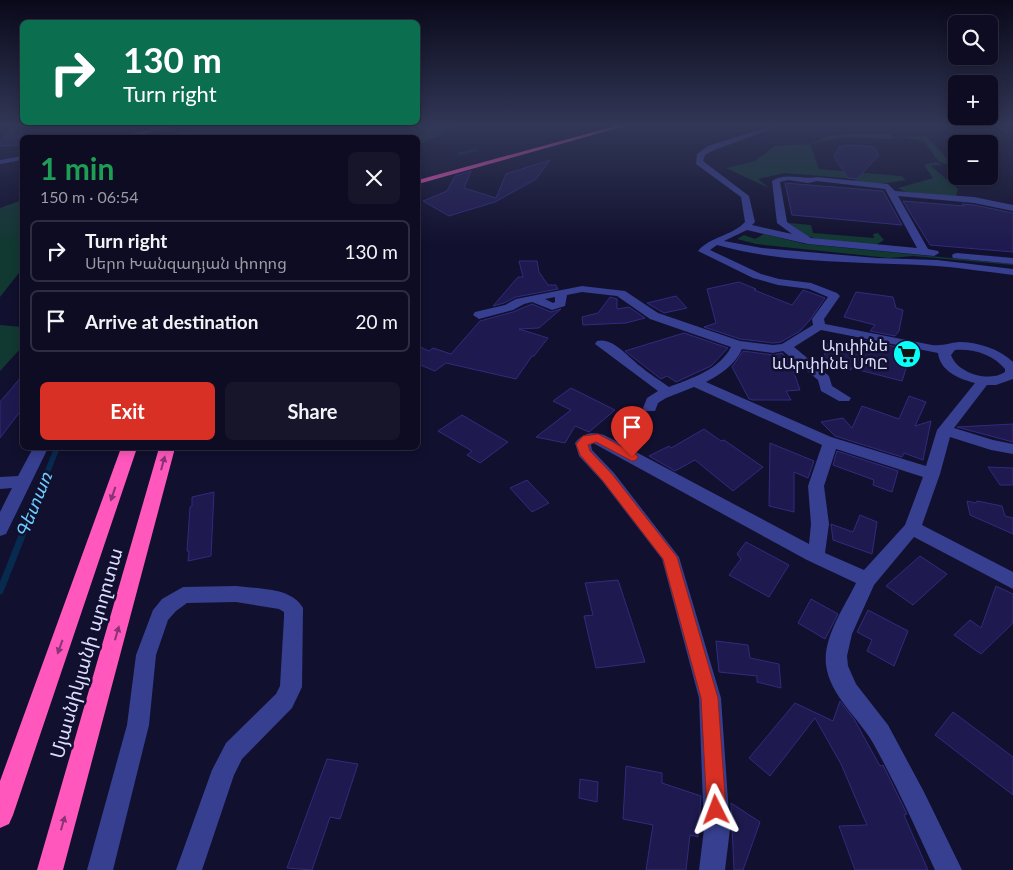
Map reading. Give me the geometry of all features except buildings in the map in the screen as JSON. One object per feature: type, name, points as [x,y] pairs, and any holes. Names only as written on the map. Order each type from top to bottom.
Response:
[{"type":"highway","points":[[420,172],[450,165]]},
{"type":"highway","points":[[420,181],[481,165]]},
{"type":"highway","name":"Մյասնիկյանի պողոտա","points":[[0,814],[128,450]]},
{"type":"highway","name":"Մյասնիկյանի պողոտա","points":[[50,870],[166,450]]},
{"type":"street","points":[[702,165],[744,196],[750,222],[747,227],[733,235],[715,241],[703,251],[712,257],[757,276],[778,282],[811,286],[833,294],[834,296],[818,319],[819,326]]},
{"type":"street","points":[[808,241],[782,223],[776,182],[778,180],[793,178],[808,181],[817,178],[846,181],[856,185],[888,187],[925,252]]},
{"type":"street","points":[[892,193],[974,200],[1013,208]]},
{"type":"street","points":[[747,227],[808,241],[1013,261]]},
{"type":"street","points":[[715,241],[740,248],[762,251],[877,261],[937,263],[1013,272]]},
{"type":"street","points":[[479,315],[509,308],[520,301],[561,292],[582,289],[621,293],[654,316],[738,345],[773,348],[786,347],[819,326],[849,334],[892,340],[945,354],[959,346],[970,347],[1011,358],[1012,374],[1009,378],[1002,381],[984,380],[961,373],[947,363],[945,354]]},
{"type":"street","points":[[601,344],[616,352],[636,370],[668,392]]},
{"type":"street","points":[[650,408],[652,401],[668,392],[695,382],[720,369],[732,357],[738,345]]},
{"type":"street","points":[[786,347],[824,379],[826,388],[844,398]]},
{"type":"street","points":[[949,870],[879,732],[850,692],[837,667],[837,648],[867,580],[912,528],[932,474],[944,430],[984,380]]},
{"type":"street","points":[[695,382],[830,443],[932,474]]},
{"type":"street","points":[[944,430],[991,445],[1013,449]]},
{"type":"street","points":[[712,870],[718,829],[710,698],[670,557],[608,478],[584,452],[583,443],[590,438],[598,438],[816,556],[867,580]]},
{"type":"street","points":[[816,556],[820,524],[816,486],[830,443]]},
{"type":"street","points":[[0,530],[39,450]]},
{"type":"street","points":[[0,483],[24,482]]},
{"type":"street","points":[[912,528],[1013,581]]},
{"type":"street","points":[[100,870],[138,725],[146,655],[160,616],[169,605],[183,595],[236,594],[284,601],[293,608],[294,618],[291,687],[284,701],[234,751],[224,770],[190,870]]},
{"type":"green space","points":[[740,165],[817,165],[819,169],[901,176],[906,180],[880,184],[856,182],[855,179],[785,173],[758,179],[769,188],[726,168]]},
{"type":"green space","points":[[924,165],[941,165],[942,165],[930,165],[948,180],[948,185],[953,185],[958,189],[956,196],[906,192],[898,188],[933,178]]},
{"type":"green space","points":[[20,201],[20,272],[0,297],[0,208]]},
{"type":"green space","points":[[789,223],[811,225],[813,233],[874,238],[873,234],[878,233],[884,240],[874,246],[820,240],[807,236]]},
{"type":"green space","points":[[764,234],[805,244],[1013,265],[913,256],[889,258],[756,244],[737,239],[744,235],[755,239]]},
{"type":"green space","points":[[0,325],[20,327],[20,349],[0,371]]},
{"type":"waterway","name":"Գետառ","points":[[34,505],[56,450]]},
{"type":"waterway","name":"Գետառ","points":[[0,591],[35,503]]},
{"type":"place","name":"Արփինե ևԱրփինե ՍՊԸ","points":[[907,354]]},
{"type":"route","points":[[632,457],[598,438],[584,440],[582,444],[584,452],[608,478],[670,557],[710,698],[716,810]]}]
